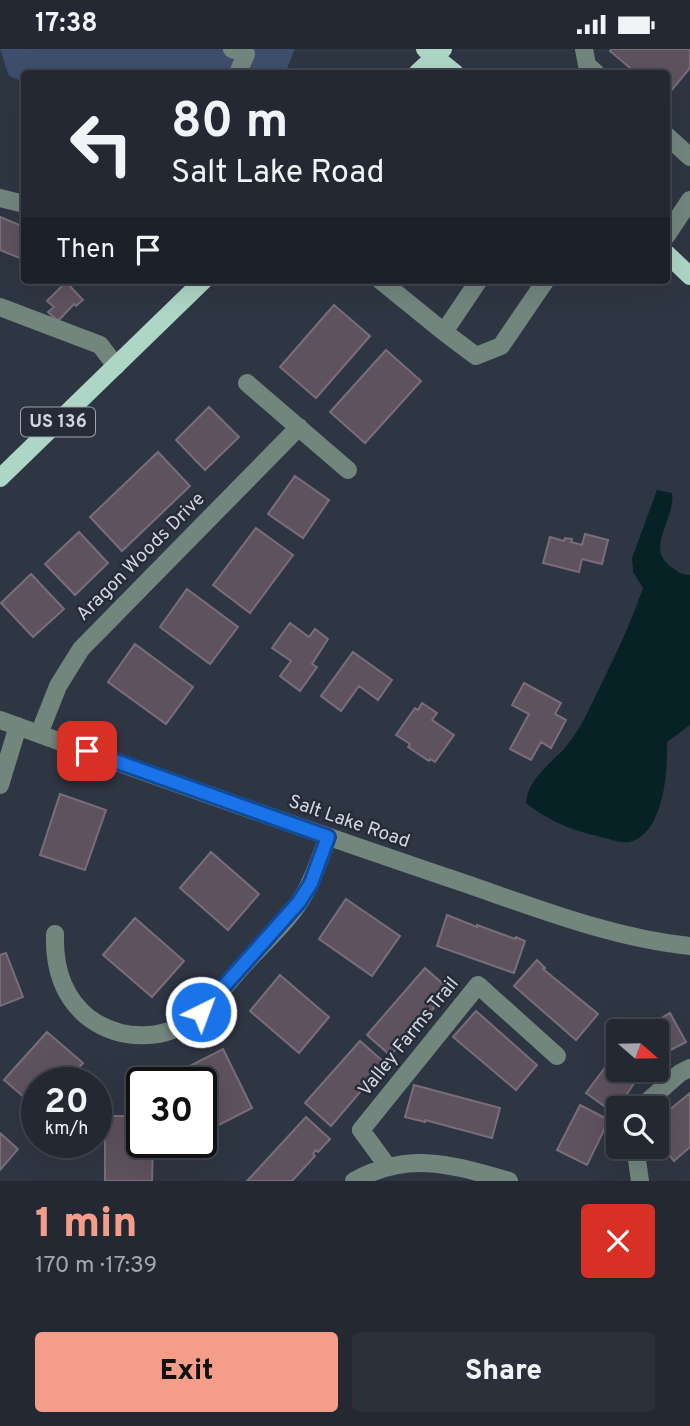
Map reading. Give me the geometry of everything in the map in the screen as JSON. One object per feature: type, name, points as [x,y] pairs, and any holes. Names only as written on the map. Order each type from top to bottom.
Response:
[{"type":"main road","points":[[419,70],[434,51],[452,70]]},
{"type":"main road","points":[[670,257],[690,276]]},
{"type":"main road","name":"US 136","points":[[0,478],[200,284]]},
{"type":"street","points":[[232,49],[246,54],[239,70]]},
{"type":"street","points":[[584,49],[587,65],[593,70]]},
{"type":"street","points":[[670,139],[690,157]]},
{"type":"street","points":[[0,198],[21,203]]},
{"type":"street","points":[[670,230],[690,200]]},
{"type":"street","points":[[385,284],[476,356],[501,346],[543,284]]},
{"type":"street","points":[[444,332],[476,284]]},
{"type":"street","points":[[0,307],[100,345],[116,366]]},
{"type":"street","points":[[247,383],[348,470]]},
{"type":"street","name":"Aragon Woods Drive","points":[[39,734],[58,685],[81,649],[299,427]]},
{"type":"street","name":"Salt Lake Road","points":[[0,720],[328,837],[599,928],[690,946]]},
{"type":"street","points":[[0,785],[18,726]]},
{"type":"street","points":[[55,934],[54,951],[60,977],[66,992],[82,1012],[103,1027],[121,1033],[146,1035],[172,1031],[201,1012],[292,912],[311,883],[328,837]]},
{"type":"street","name":"Valley Farms Trail","points":[[388,1167],[361,1130],[478,985],[557,1056]]},
{"type":"street","points":[[654,1096],[680,1073],[690,1068]]},
{"type":"street","points":[[637,1159],[640,1181]]},
{"type":"street","points":[[354,1181],[388,1167],[418,1162],[441,1163],[509,1181]]},
{"type":"shaded area","points":[[0,49],[295,49],[286,70],[21,70],[21,81],[9,76]]},
{"type":"shaded area","points":[[657,490],[672,493],[670,512],[661,541],[663,558],[677,571],[690,575],[690,725],[667,742],[662,799],[650,827],[630,842],[622,842],[566,826],[549,819],[526,803],[535,780],[565,748],[578,729],[627,629],[643,588],[633,572],[632,558]]},
{"type":"building","points":[[690,49],[690,68],[670,92],[670,70],[632,70],[610,51]]},
{"type":"building","points":[[0,217],[21,226],[21,259],[0,250]]},
{"type":"building","points":[[64,284],[68,284],[83,300],[76,306],[74,304],[58,321],[48,312],[54,307],[47,301]]},
{"type":"building","points":[[334,305],[370,336],[316,398],[280,367]]},
{"type":"building","points":[[386,350],[421,381],[365,443],[330,412]]},
{"type":"building","points":[[209,407],[239,437],[205,470],[176,440]]},
{"type":"building","points":[[158,452],[190,486],[122,551],[90,517]]},
{"type":"building","points":[[295,476],[329,500],[303,538],[268,514]]},
{"type":"building","points":[[256,528],[293,555],[250,613],[213,585]]},
{"type":"building","points":[[79,532],[108,563],[75,595],[45,564]]},
{"type":"building","points":[[585,534],[608,540],[602,564],[582,559],[579,572],[543,563],[550,537],[564,541],[565,538],[572,539],[571,542],[582,545]]},
{"type":"building","points":[[31,574],[64,609],[33,637],[1,603]]},
{"type":"building","points":[[187,589],[238,627],[210,664],[160,627]]},
{"type":"building","points":[[290,623],[309,637],[315,629],[328,639],[312,664],[317,667],[300,691],[280,676],[291,661],[272,648]]},
{"type":"building","points":[[135,644],[193,687],[166,724],[108,682]]},
{"type":"building","points":[[353,652],[392,680],[378,700],[359,686],[341,711],[321,696]]},
{"type":"building","points":[[524,683],[561,703],[555,714],[566,720],[551,748],[541,742],[531,760],[510,749],[529,714],[512,705]]},
{"type":"building","points":[[422,703],[437,713],[432,720],[454,735],[435,762],[408,747],[410,744],[396,735],[415,708],[418,710]]},
{"type":"building","points":[[60,794],[106,810],[85,870],[40,855]]},
{"type":"building","points":[[211,852],[259,894],[228,930],[180,888]]},
{"type":"building","points":[[346,899],[400,936],[372,976],[319,939]]},
{"type":"building","points":[[447,915],[525,941],[514,973],[437,946]]},
{"type":"building","points":[[135,918],[184,961],[152,997],[103,955]]},
{"type":"building","points":[[6,953],[23,997],[0,1006],[0,955]]},
{"type":"building","points":[[537,960],[545,968],[543,969],[598,1014],[576,1040],[514,986]]},
{"type":"building","points":[[425,968],[450,990],[407,1038],[401,1041],[391,1056],[367,1035]]},
{"type":"building","points":[[280,975],[329,1017],[299,1053],[250,1011]]},
{"type":"building","points":[[476,1011],[537,1065],[516,1090],[453,1037]]},
{"type":"building","points":[[670,1013],[686,1042],[669,1051],[669,1019],[660,1019]]},
{"type":"building","points":[[47,1032],[83,1063],[79,1067],[21,1067],[21,1094],[4,1080]]},
{"type":"building","points":[[360,1041],[385,1063],[331,1126],[305,1103]]},
{"type":"building","points":[[223,1049],[252,1108],[217,1126],[217,1067],[188,1067]]},
{"type":"building","points":[[606,1066],[606,1082],[635,1082],[625,1096],[606,1096],[606,1107],[586,1093]]},
{"type":"building","points":[[414,1085],[500,1108],[492,1138],[405,1117]]},
{"type":"building","points":[[690,1093],[690,1147],[674,1161],[669,1155],[669,1110]]},
{"type":"building","points":[[580,1105],[606,1118],[606,1126],[587,1165],[557,1150]]},
{"type":"building","points":[[112,1116],[126,1116],[126,1158],[153,1158],[152,1181],[105,1181],[105,1158],[112,1158]]},
{"type":"building","points":[[306,1117],[330,1139],[318,1152],[316,1150],[313,1154],[315,1156],[292,1181],[247,1181]]},
{"type":"building","points":[[0,1133],[18,1149],[0,1170]]},
{"type":"route","points":[[87,751],[328,837],[311,883],[292,912],[201,1012]]}]
